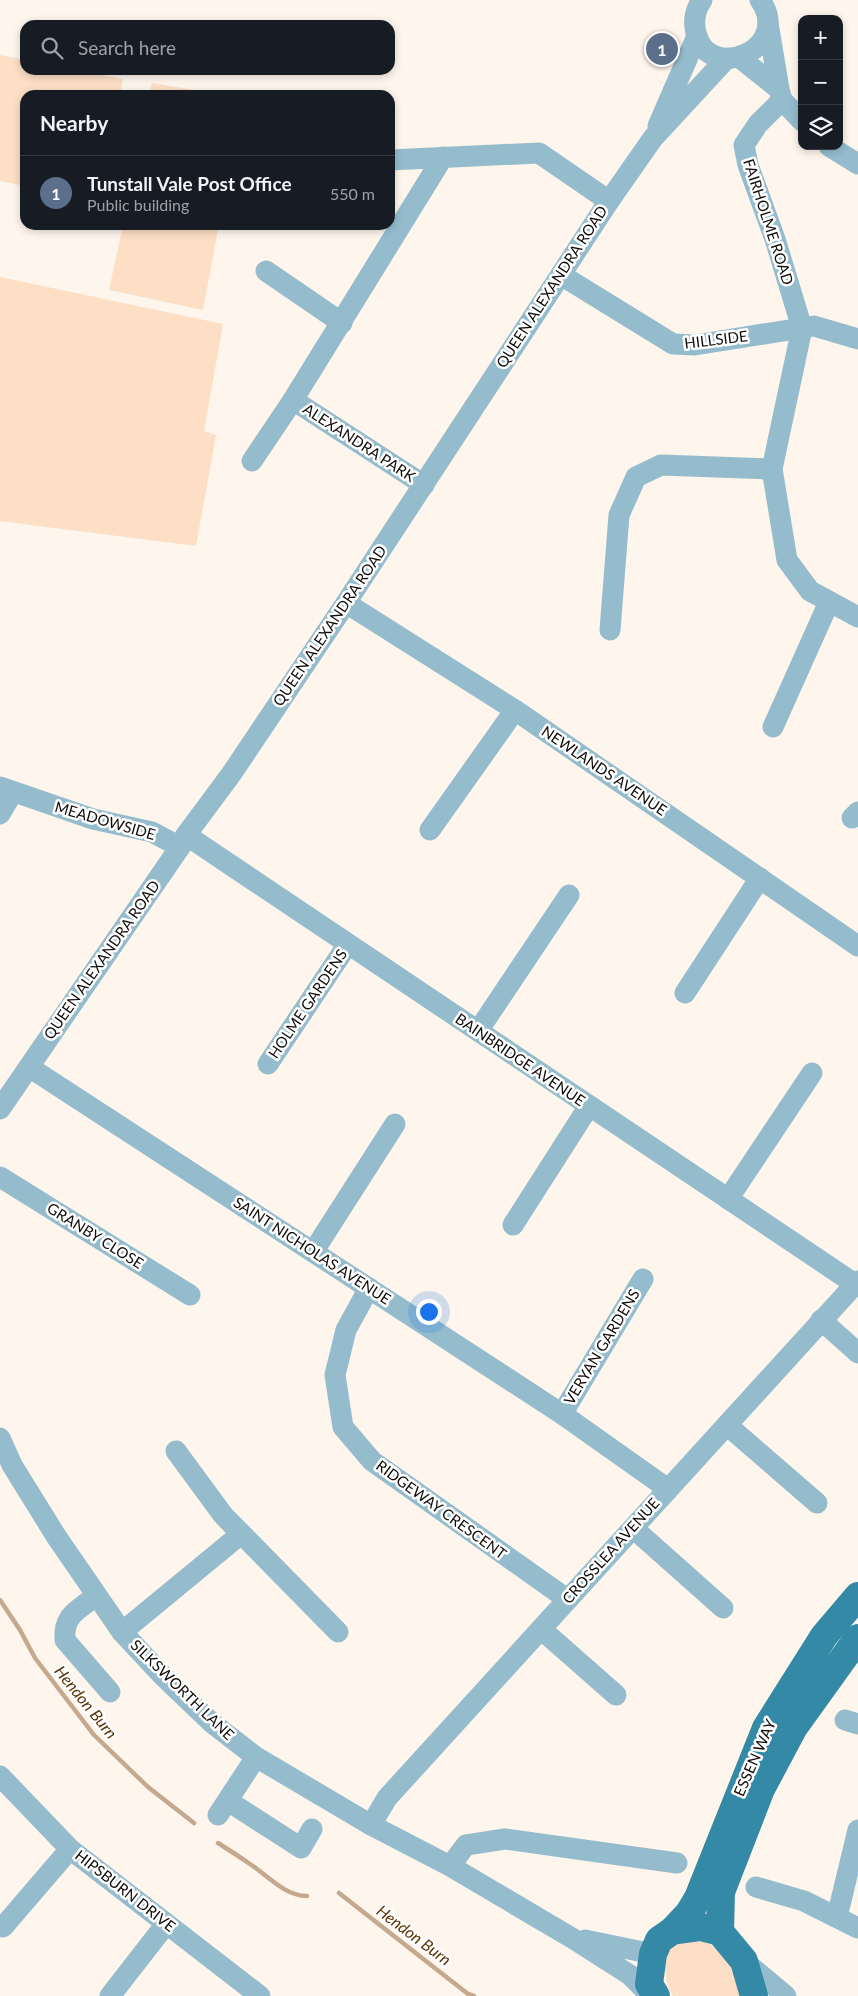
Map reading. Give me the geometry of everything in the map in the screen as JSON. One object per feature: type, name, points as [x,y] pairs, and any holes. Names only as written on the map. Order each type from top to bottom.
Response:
[{"type":"main road","name":"ESSEN WAY","points":[[653,1954],[659,1940],[672,1931],[689,1913],[698,1898],[766,1728],[824,1636],[858,1596]]},
{"type":"main road","name":"ESSEN WAY","points":[[720,1932],[721,1892],[761,1789],[794,1727],[858,1638]]},
{"type":"main road","points":[[672,1931],[701,1927],[720,1932],[744,1961],[754,1996]]},
{"type":"main road","points":[[653,1954],[649,1984],[656,1996]]},
{"type":"street","name":"QUEEN ALEXANDRA ROAD","points":[[653,138],[697,36],[694,23],[698,2]]},
{"type":"street","name":"QUEEN ALEXANDRA ROAD","points":[[0,1109],[183,841],[232,773],[424,485],[609,201],[653,138],[733,58],[751,53],[763,39],[767,28],[764,5]]},
{"type":"street","points":[[764,5],[781,95]]},
{"type":"street","points":[[697,36],[704,47],[714,55],[733,58],[781,95],[798,116]]},
{"type":"street","name":"FAIRHOLME ROAD","points":[[781,95],[744,145],[748,165],[775,239],[802,328]]},
{"type":"street","points":[[835,150],[858,164]]},
{"type":"street","points":[[395,160],[539,153],[609,201]]},
{"type":"street","name":"ALEXANDRA PARK","points":[[252,460],[342,323],[443,157]]},
{"type":"street","points":[[266,271],[342,323]]},
{"type":"street","name":"HILLSIDE","points":[[561,274],[673,344],[695,345],[814,326],[858,339]]},
{"type":"street","points":[[802,328],[772,469],[787,560],[810,591],[858,617]]},
{"type":"street","name":"ALEXANDRA PARK","points":[[293,400],[424,485]]},
{"type":"street","points":[[610,630],[619,515],[636,477],[661,465],[772,469]]},
{"type":"street","points":[[773,727],[829,602]]},
{"type":"street","name":"NEWLANDS AVENUE","points":[[346,603],[515,710],[858,946]]},
{"type":"street","points":[[430,830],[515,710]]},
{"type":"street","points":[[0,814],[6,789]]},
{"type":"street","name":"MEADOWSIDE","points":[[6,789],[93,819],[183,841]]},
{"type":"street","name":"BAINBRIDGE AVENUE","points":[[183,841],[348,944],[728,1199],[857,1283]]},
{"type":"street","points":[[686,993],[760,878]]},
{"type":"street","points":[[478,1031],[568,895]]},
{"type":"street","name":"HOLME GARDENS","points":[[268,1064],[348,944]]},
{"type":"street","name":"SAINT NICHOLAS AVENUE","points":[[29,1067],[562,1414],[668,1488]]},
{"type":"street","points":[[728,1199],[812,1073]]},
{"type":"street","points":[[513,1226],[589,1106]]},
{"type":"street","points":[[313,1252],[395,1124]]},
{"type":"street","name":"GRANBY CLOSE","points":[[0,1178],[190,1295]]},
{"type":"street","name":"VERYAN GARDENS","points":[[562,1414],[643,1280]]},
{"type":"street","name":"CROSSLEA AVENUE","points":[[371,1825],[387,1798],[821,1320],[857,1283]]},
{"type":"street","name":"RIDGEWAY CRESCENT","points":[[369,1288],[346,1330],[335,1375],[343,1427],[372,1461],[567,1599]]},
{"type":"street","points":[[821,1320],[858,1353]]},
{"type":"street","points":[[727,1425],[817,1503]]},
{"type":"street","name":"SILKSWORTH LANE","points":[[0,1438],[6,1468],[56,1536],[122,1632],[212,1723],[256,1757],[371,1825],[450,1866],[572,1938],[630,1975],[651,1996]]},
{"type":"street","points":[[176,1451],[223,1515],[338,1632]]},
{"type":"street","points":[[632,1528],[723,1608]]},
{"type":"street","points":[[122,1632],[241,1534]]},
{"type":"street","points":[[96,1596],[68,1618],[64,1630],[65,1640],[110,1692]]},
{"type":"street","points":[[540,1629],[616,1695]]},
{"type":"street","points":[[256,1757],[223,1808],[301,1848],[312,1829]]},
{"type":"street","name":"HIPSBURN DRIVE","points":[[0,1776],[70,1848],[260,1996]]},
{"type":"street","points":[[837,1917],[858,1830]]},
{"type":"street","points":[[450,1866],[466,1845],[505,1840],[677,1863]]},
{"type":"street","points":[[3,1927],[70,1848]]},
{"type":"street","points":[[756,1887],[804,1901],[858,1928]]},
{"type":"street","points":[[110,1996],[166,1924]]},
{"type":"street","name":"SILKSWORTH LANE","points":[[572,1938],[653,1954]]},
{"type":"street","points":[[744,1961],[786,1996]]},
{"type":"shaded area","points":[[0,55],[20,59],[20,75],[102,75],[123,79],[121,90],[20,90],[20,185],[0,181]]},
{"type":"shaded area","points":[[152,83],[193,90],[150,90]]},
{"type":"shaded area","points":[[122,230],[218,230],[203,310],[109,290]]},
{"type":"shaded area","points":[[0,277],[223,324],[204,431],[216,435],[196,546],[0,521]]},
{"type":"shaded area","points":[[679,1938],[700,1938],[720,1951],[738,1978],[741,1996],[673,1996],[666,1980],[665,1961],[668,1950]]},
{"type":"waterway","name":"Hendon Burn","points":[[0,1600],[20,1630],[35,1658],[94,1735],[148,1787],[194,1823]]},
{"type":"waterway","name":"Hendon Burn","points":[[218,1843],[284,1889],[291,1893],[307,1896]]},
{"type":"waterway","name":"Hendon Burn","points":[[339,1893],[468,1994],[474,1996]]},
{"type":"place","name":"Tunstall Vale Post Office","points":[[662,49]]}]
